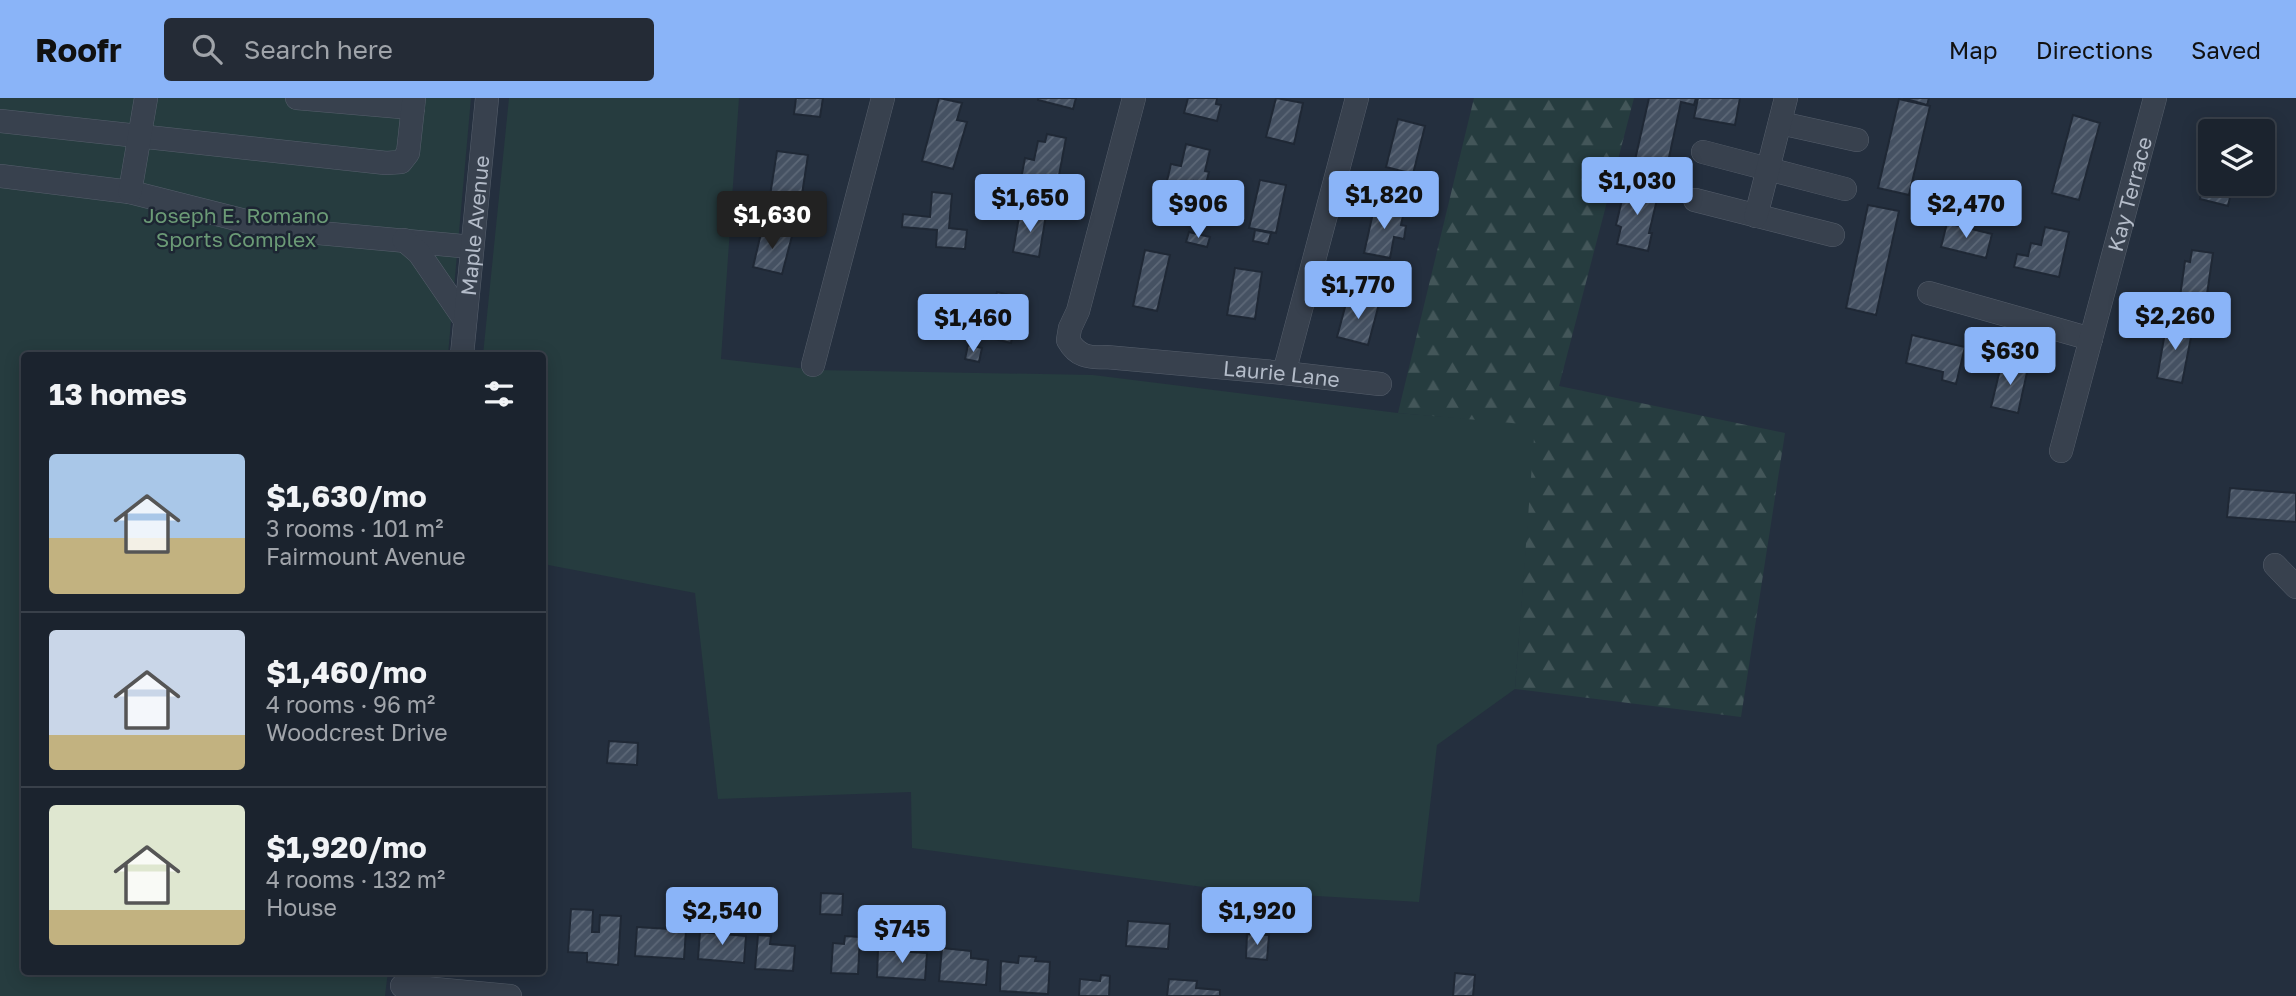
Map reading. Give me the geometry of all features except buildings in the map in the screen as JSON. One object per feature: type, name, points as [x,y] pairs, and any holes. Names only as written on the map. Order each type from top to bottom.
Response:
[{"type":"street","points":[[130,192],[146,98]]},
{"type":"street","points":[[0,121],[386,163],[401,162],[408,153],[413,103],[297,98]]},
{"type":"street","name":"Maple Avenue","points":[[462,352],[487,98]]},
{"type":"street","points":[[813,365],[883,98]]},
{"type":"street","name":"Laurie Lane","points":[[1134,98],[1078,312],[1068,340],[1079,355],[1380,384]]},
{"type":"street","points":[[1284,373],[1357,98]]},
{"type":"street","points":[[1756,216],[1786,98]]},
{"type":"street","name":"Kay Terrace","points":[[2062,451],[2155,98]]},
{"type":"street","points":[[1780,123],[1857,140]]},
{"type":"street","points":[[1703,152],[1844,189]]},
{"type":"street","points":[[0,176],[130,192],[249,222],[319,233],[472,247]]},
{"type":"street","points":[[1695,200],[1833,235]]},
{"type":"street","points":[[404,240],[419,253],[465,320]]},
{"type":"street","points":[[1929,293],[2091,339]]},
{"type":"street","points":[[2275,565],[2296,587]]},
{"type":"street","points":[[402,984],[510,996]]},
{"type":"green space","name":"Joseph E. Romano Sports Complex","points":[[0,98],[471,98],[448,352],[21,352],[21,975],[388,975],[385,996],[0,996]]},
{"type":"green space","points":[[509,98],[739,98],[721,359],[816,370],[1093,375],[1398,413],[1536,424],[1515,689],[1437,745],[1419,902],[1233,891],[912,848],[911,792],[718,799],[695,593],[546,565],[546,352],[483,352]]},
{"type":"green space","points":[[1474,98],[1634,98],[1559,386],[1785,433],[1741,717],[1515,689],[1535,425],[1398,413]]}]
